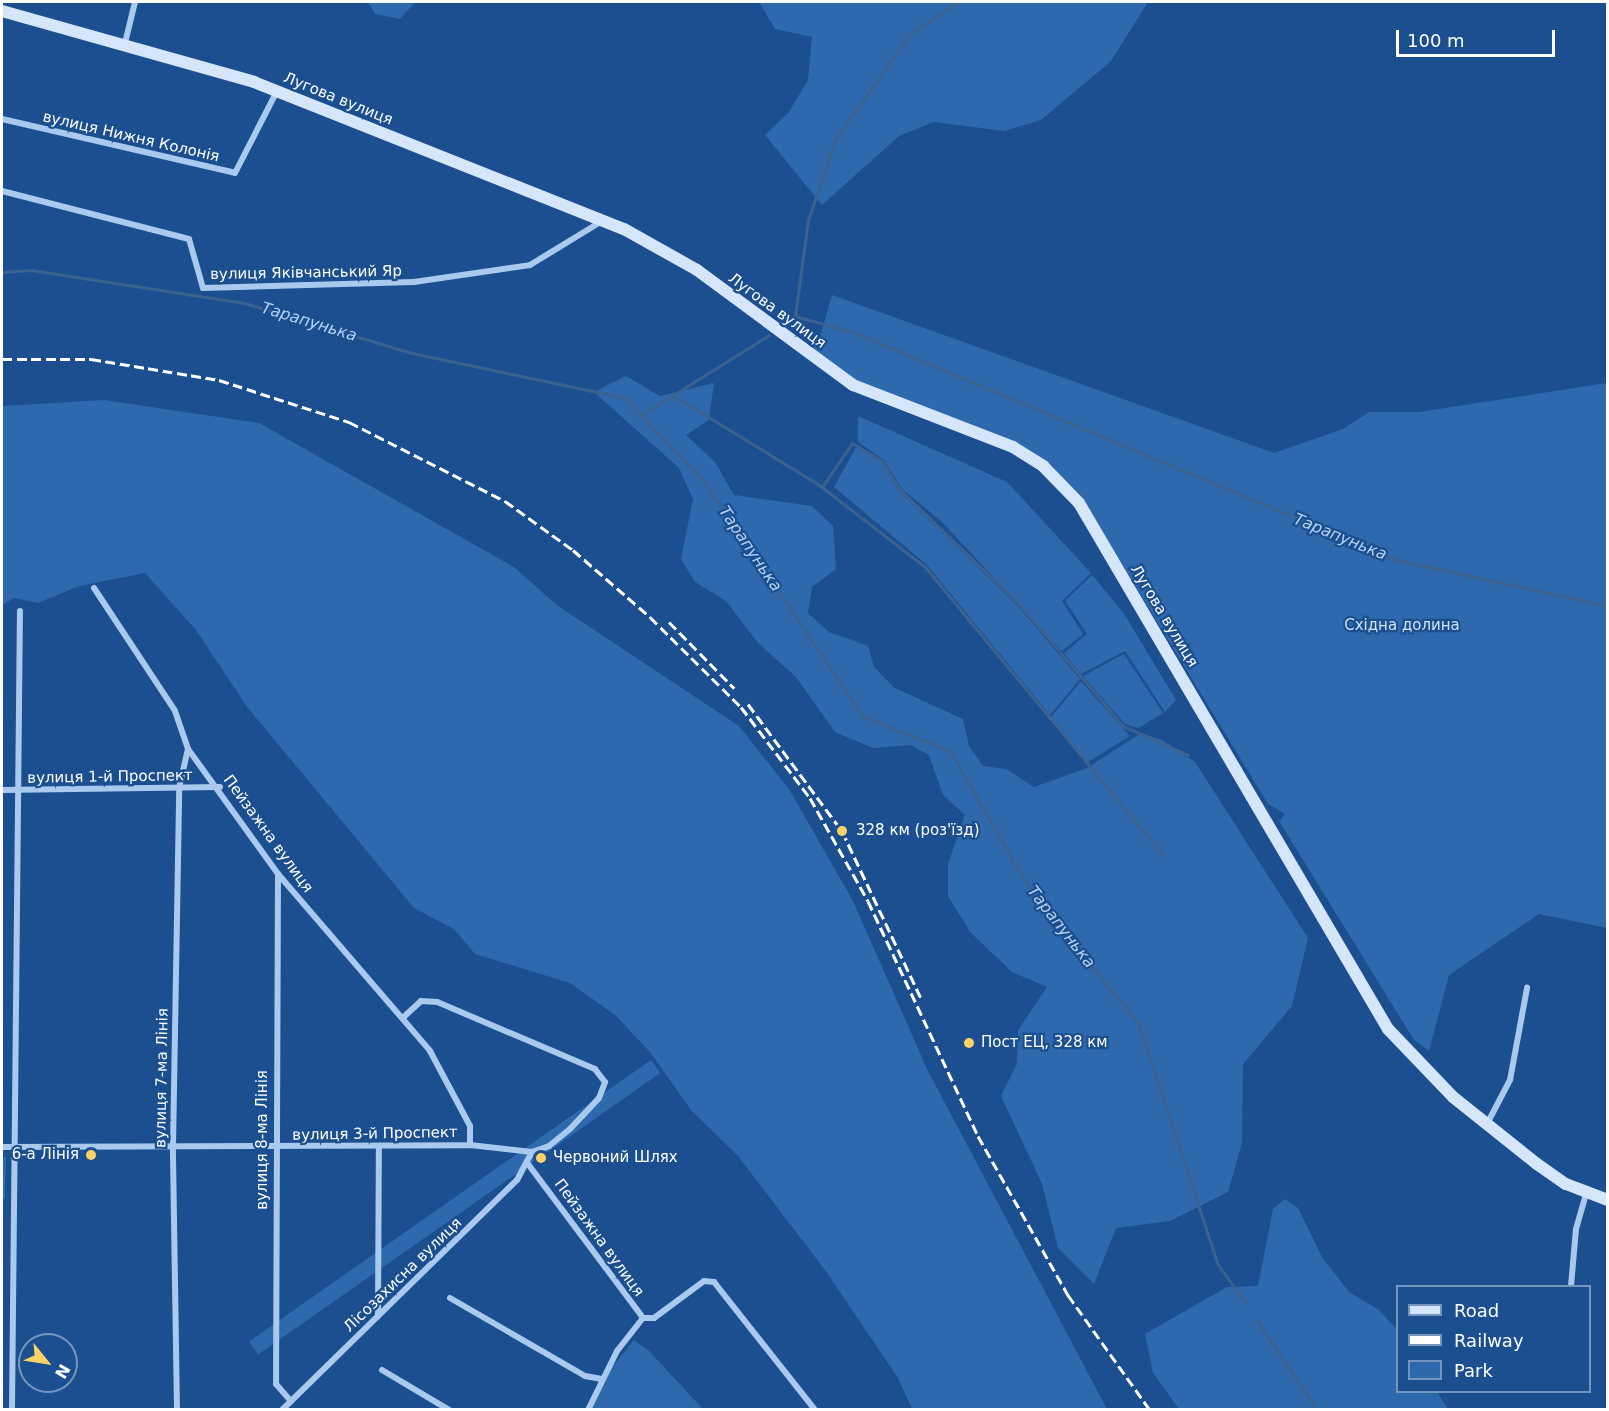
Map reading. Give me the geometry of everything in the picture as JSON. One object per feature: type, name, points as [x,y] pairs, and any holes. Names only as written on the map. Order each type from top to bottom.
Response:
[{"type":"street","points":[[125,43],[135,2]]},
{"type":"street","name":"Лугова вулиця","points":[[2,10],[125,43],[277,91],[603,220],[697,270],[853,385],[1013,447],[1043,466],[1079,503],[1388,1029],[1423,1070],[1487,1124],[1566,1184],[1586,1194],[1608,1200]]},
{"type":"street","name":"вулиця Нижня Колонія","points":[[2,118],[235,173],[277,91]]},
{"type":"street","name":"вулиця Яківчанський Яр","points":[[2,190],[189,239],[203,288],[414,282],[530,265],[603,220]]},
{"type":"street","name":"Пейзажна вулиця","points":[[94,588],[175,711],[188,749],[220,787],[278,874],[430,1050],[470,1126],[470,1145]]},
{"type":"street","points":[[12,1410],[20,611]]},
{"type":"street","name":"вулиця 7-ма Лінія","points":[[177,1410],[173,1146],[179,788],[188,749]]},
{"type":"street","name":"вулиця 1-й Проспект","points":[[2,790],[220,787]]},
{"type":"street","name":"вулиця 8-ма Лінія","points":[[278,874],[275,1147],[276,1384],[291,1401]]},
{"type":"street","points":[[1487,1124],[1510,1080],[1527,988]]},
{"type":"street","points":[[403,1018],[421,1001],[437,1002],[595,1070],[605,1082],[600,1098],[549,1146],[532,1152]]},
{"type":"street","name":"вулиця 3-й Проспект","points":[[2,1147],[379,1148],[470,1145],[532,1152]]},
{"type":"street","points":[[378,1316],[379,1148]]},
{"type":"street","name":"Лісозахисна вулиця","points":[[282,1410],[528,1164],[532,1152]]},
{"type":"street","name":"Пейзажна вулиця","points":[[528,1164],[643,1318],[654,1318],[704,1281],[714,1282],[815,1410]]},
{"type":"street","points":[[1570,1285],[1576,1229],[1586,1194]]},
{"type":"street","points":[[450,1298],[585,1376],[602,1379]]},
{"type":"street","points":[[588,1410],[602,1379],[643,1318]]},
{"type":"street","points":[[382,1370],[449,1410]]},
{"type":"green space","points":[[368,2],[415,2],[400,19],[375,14]]},
{"type":"green space","points":[[759,2],[1148,2],[1111,61],[1041,120],[1004,131],[934,122],[899,136],[822,205],[765,135],[789,112],[808,80],[812,37],[775,29]]},
{"type":"green space","name":"Східна долина","points":[[832,295],[1274,453],[1343,429],[1369,412],[1419,412],[1607,383],[1607,928],[1539,914],[1449,975],[1429,1051],[1414,1040],[1279,821],[1285,814],[1268,804],[1083,500],[1046,463],[854,380],[811,349],[820,337]]},
{"type":"green space","points":[[626,376],[660,396],[714,383],[709,420],[686,435],[715,462],[734,495],[812,506],[833,526],[836,569],[812,587],[808,613],[829,632],[868,646],[874,667],[895,688],[963,719],[969,746],[983,766],[1006,769],[1034,787],[1087,768],[1141,733],[1162,740],[1195,762],[1308,938],[1292,1006],[1243,1064],[1242,1143],[1228,1192],[1170,1221],[1116,1228],[1094,1284],[1058,1248],[1042,1184],[1001,1096],[1017,1064],[1018,1030],[1047,987],[1012,972],[970,932],[948,896],[948,864],[965,815],[943,795],[929,755],[911,745],[873,748],[835,732],[796,677],[758,643],[726,601],[695,582],[681,559],[693,499],[679,468],[594,392]]},
{"type":"green space","points":[[104,400],[259,423],[514,567],[558,606],[739,726],[789,789],[853,901],[927,1069],[1107,1409],[912,1409],[898,1378],[825,1270],[738,1156],[691,1110],[650,1052],[615,1015],[570,983],[475,954],[454,929],[414,908],[247,707],[196,630],[145,573],[79,586],[38,603],[14,598],[2,605],[2,406]]},
{"type":"green space","points":[[858,416],[1007,482],[1091,573],[1062,601],[1083,634],[1062,651],[943,523],[901,488],[884,460],[858,442]]},
{"type":"green space","points":[[857,446],[882,463],[898,490],[1018,606],[1080,679],[1050,715],[927,565],[834,487]]},
{"type":"green space","points":[[1092,575],[1123,612],[1176,700],[1165,712],[1125,651],[1081,674],[1064,653],[1087,634],[1065,601]]},
{"type":"green space","points":[[1124,654],[1163,713],[1138,728],[1125,724],[1083,676]]},
{"type":"green space","points":[[1081,681],[1130,736],[1088,762],[1051,717]]},
{"type":"green space","points":[[651,1060],[660,1073],[258,1355],[249,1342]]},
{"type":"green space","points":[[2,1157],[6,1157],[5,1199],[2,1199]]},
{"type":"green space","points":[[1285,1199],[1298,1208],[1322,1257],[1349,1292],[1379,1310],[1396,1329],[1396,1393],[1438,1393],[1448,1409],[1179,1409],[1153,1373],[1145,1334],[1227,1287],[1258,1286],[1273,1209]]},
{"type":"green space","points":[[634,1340],[649,1351],[703,1409],[591,1410],[613,1366]]},
{"type":"waterway","points":[[795,316],[808,220],[835,140],[910,34],[958,2]]},
{"type":"waterway","name":"Тарапунька","points":[[2,272],[31,270],[244,303],[412,353],[625,398],[705,483],[862,716],[950,751],[1033,895],[1139,1024],[1217,1263],[1245,1303]]},
{"type":"waterway","name":"Тарапунька","points":[[785,323],[795,316],[855,333],[1397,560],[1608,606]]},
{"type":"waterway","name":"Тарапунька","points":[[641,415],[769,335]]},
{"type":"waterway","points":[[674,396],[819,485],[925,567],[1164,856]]},
{"type":"waterway","points":[[822,487],[852,443],[882,461],[899,489],[1020,605],[1123,726],[1188,755]]},
{"type":"waterway","name":"Тарапунька","points":[[1257,1321],[1317,1410]]},
{"type":"railway","points":[[2,359],[91,359],[219,380],[349,422],[505,501],[573,550],[650,617],[741,707],[810,798],[868,901],[978,1136],[1068,1295],[1150,1410]]},
{"type":"railway","points":[[669,622],[734,688]]},
{"type":"railway","points":[[748,704],[842,831],[922,1000]]},
{"type":"place","name":"328 км (роз'їзд)","points":[[842,831]]},
{"type":"place","name":"Пост ЕЦ, 328 км","points":[[969,1043]]},
{"type":"place","name":"6-а Лінія","points":[[91,1155]]},
{"type":"place","name":"Червоний Шлях","points":[[541,1158]]}]
